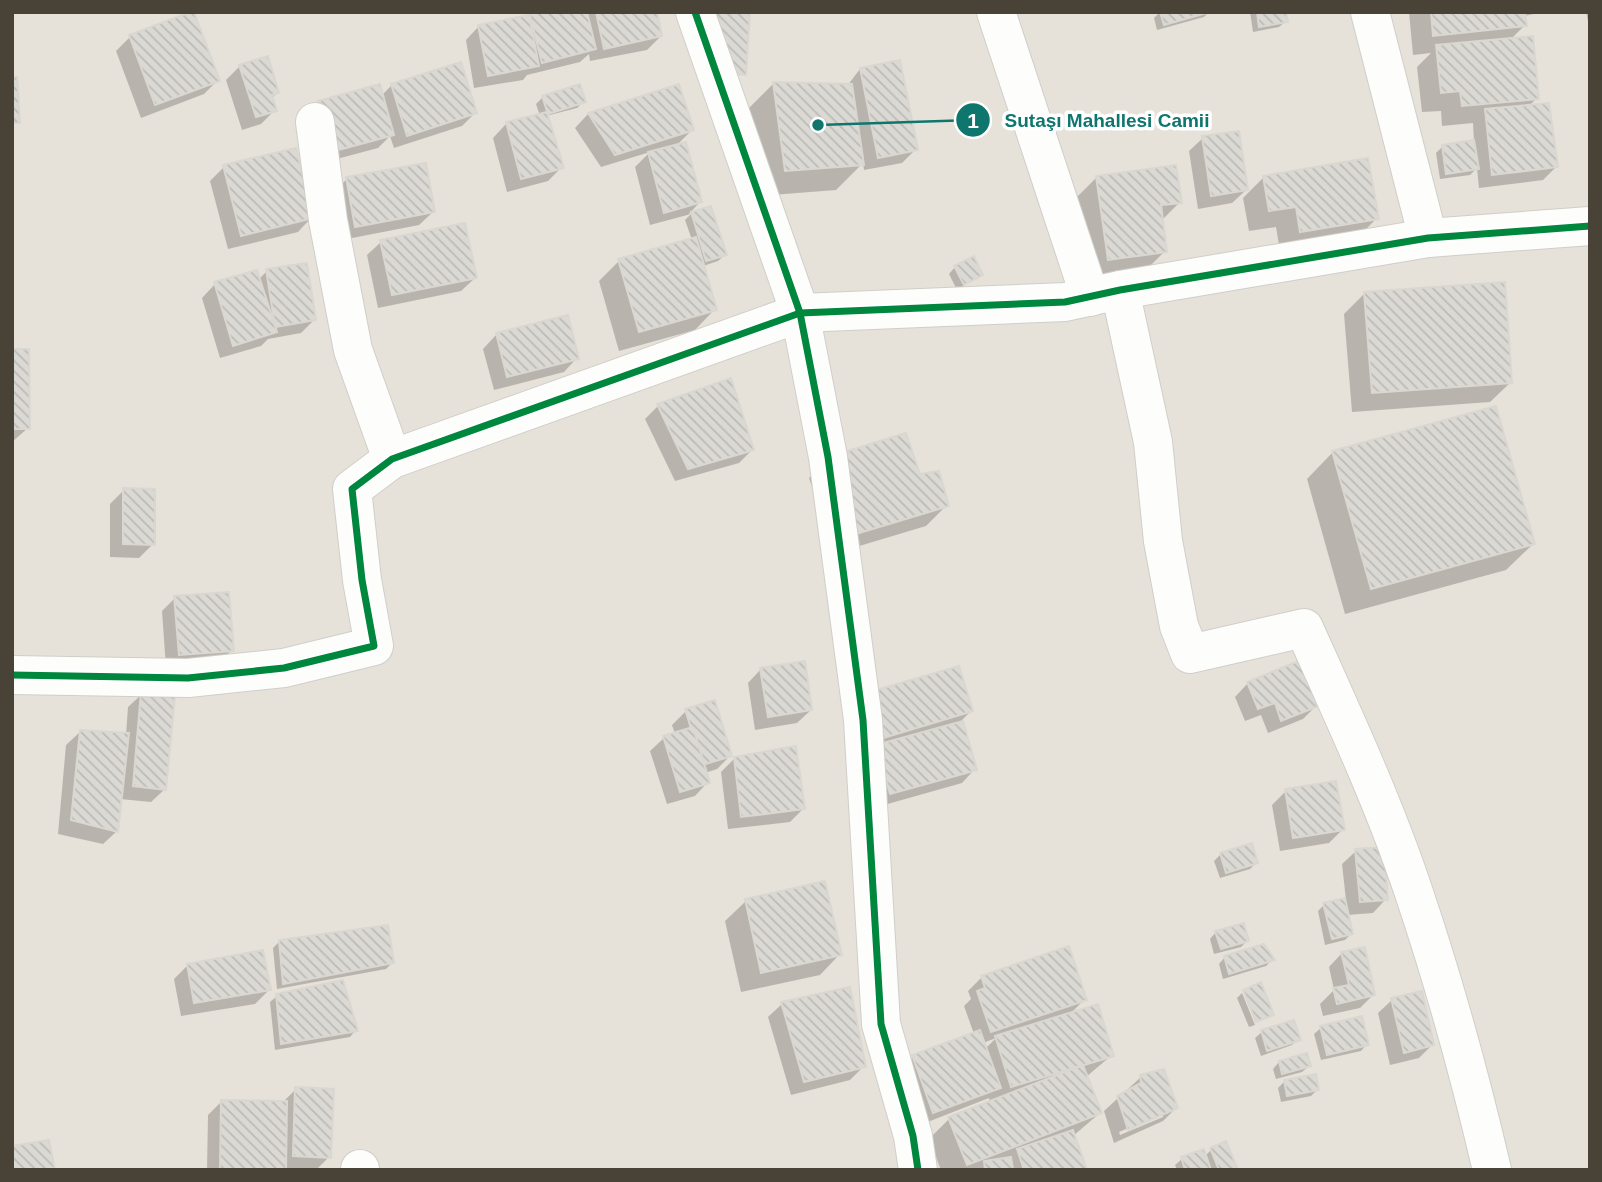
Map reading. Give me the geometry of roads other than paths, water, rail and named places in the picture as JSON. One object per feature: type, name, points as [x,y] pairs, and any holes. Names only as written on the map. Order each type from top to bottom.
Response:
[{"type":"street","points":[[695,12],[800,313],[828,457],[863,720],[881,1024],[914,1136],[918,1170]]},
{"type":"street","points":[[996,12],[1105,293],[1153,442],[1163,541],[1179,626],[1190,654],[1304,628],[1353,737],[1413,891],[1462,1043],[1492,1170]]},
{"type":"street","points":[[1370,12],[1427,238]]},
{"type":"street","points":[[315,122],[328,220],[353,350],[392,459]]},
{"type":"street","points":[[12,675],[188,678],[284,668],[374,646],[362,580],[352,489],[392,459],[800,313],[1065,302],[1427,238],[1590,226]]},
{"type":"place","name":"Sutaşı Mahallesi Camii","points":[[818,125]]}]
